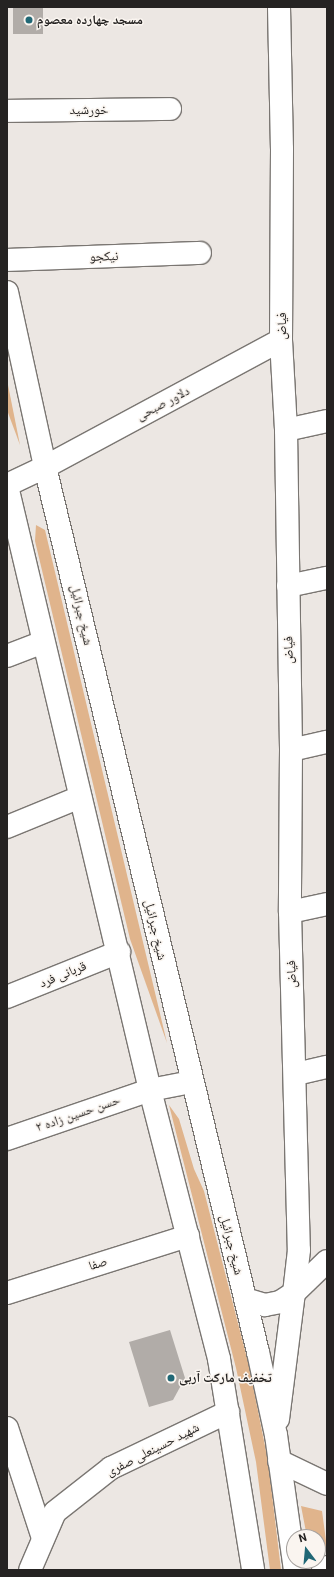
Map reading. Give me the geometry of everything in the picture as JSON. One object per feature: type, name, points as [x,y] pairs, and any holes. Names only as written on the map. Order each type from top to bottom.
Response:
[{"type":"street","name":"فیاض","points":[[276,1435],[299,1250],[296,1074],[290,912],[291,750],[286,430],[281,340],[282,149],[279,7]]},
{"type":"street","name":"خورشید","points":[[7,111],[170,109]]},
{"type":"street","name":"نیکجو","points":[[7,260],[200,254]]},
{"type":"street","name":"شیخ جبرائیل","points":[[7,292],[45,467],[276,1435],[295,1570]]},
{"type":"street","name":"دلاور صبحی","points":[[7,486],[281,340]]},
{"type":"street","points":[[286,430],[327,421]]},
{"type":"street","points":[[7,486],[80,797],[119,952],[150,1090],[219,1359],[253,1570]]},
{"type":"street","points":[[288,586],[327,578]]},
{"type":"street","points":[[7,656],[44,642]]},
{"type":"street","points":[[291,750],[327,742]]},
{"type":"street","points":[[7,827],[80,797]]},
{"type":"street","points":[[290,912],[327,904]]},
{"type":"street","name":"قربانی فرد","points":[[7,997],[119,952]]},
{"type":"street","points":[[296,1074],[327,1067]]},
{"type":"street","name":"حسن حسین زاده ۲","points":[[7,1139],[150,1090],[191,1082]]},
{"type":"street","name":"صفا","points":[[7,1293],[188,1236]]},
{"type":"street","points":[[244,1299],[264,1305],[280,1302],[294,1293],[327,1261]]},
{"type":"street","name":"شهید حسینعلی صفری","points":[[30,1570],[55,1512],[111,1468],[228,1412]]},
{"type":"street","points":[[7,1428],[43,1538]]},
{"type":"street","points":[[280,1460],[327,1484]]},
{"type":"street","points":[[323,1570],[327,1567]]},
{"type":"shaded area","points":[[7,380],[20,445],[7,410]]},
{"type":"shaded area","points":[[36,525],[45,530],[167,1043],[130,939],[35,541]]},
{"type":"shaded area","points":[[169,1105],[179,1119],[194,1169],[204,1191],[249,1366],[268,1461],[281,1570],[270,1570],[256,1462],[236,1368]]},
{"type":"shaded area","points":[[301,1506],[322,1511],[324,1529],[305,1529]]},
{"type":"building","name":"مسجد چهارده معصوم","points":[[13,7],[43,7],[43,34],[13,34]]},
{"type":"building","points":[[170,1330],[185,1378],[173,1400],[149,1407],[129,1342]]},
{"type":"place","name":"مسجد چهارده معصوم","points":[[29,20]]},
{"type":"place","name":"تخفیف مارکت آربی","points":[[171,1378]]}]
